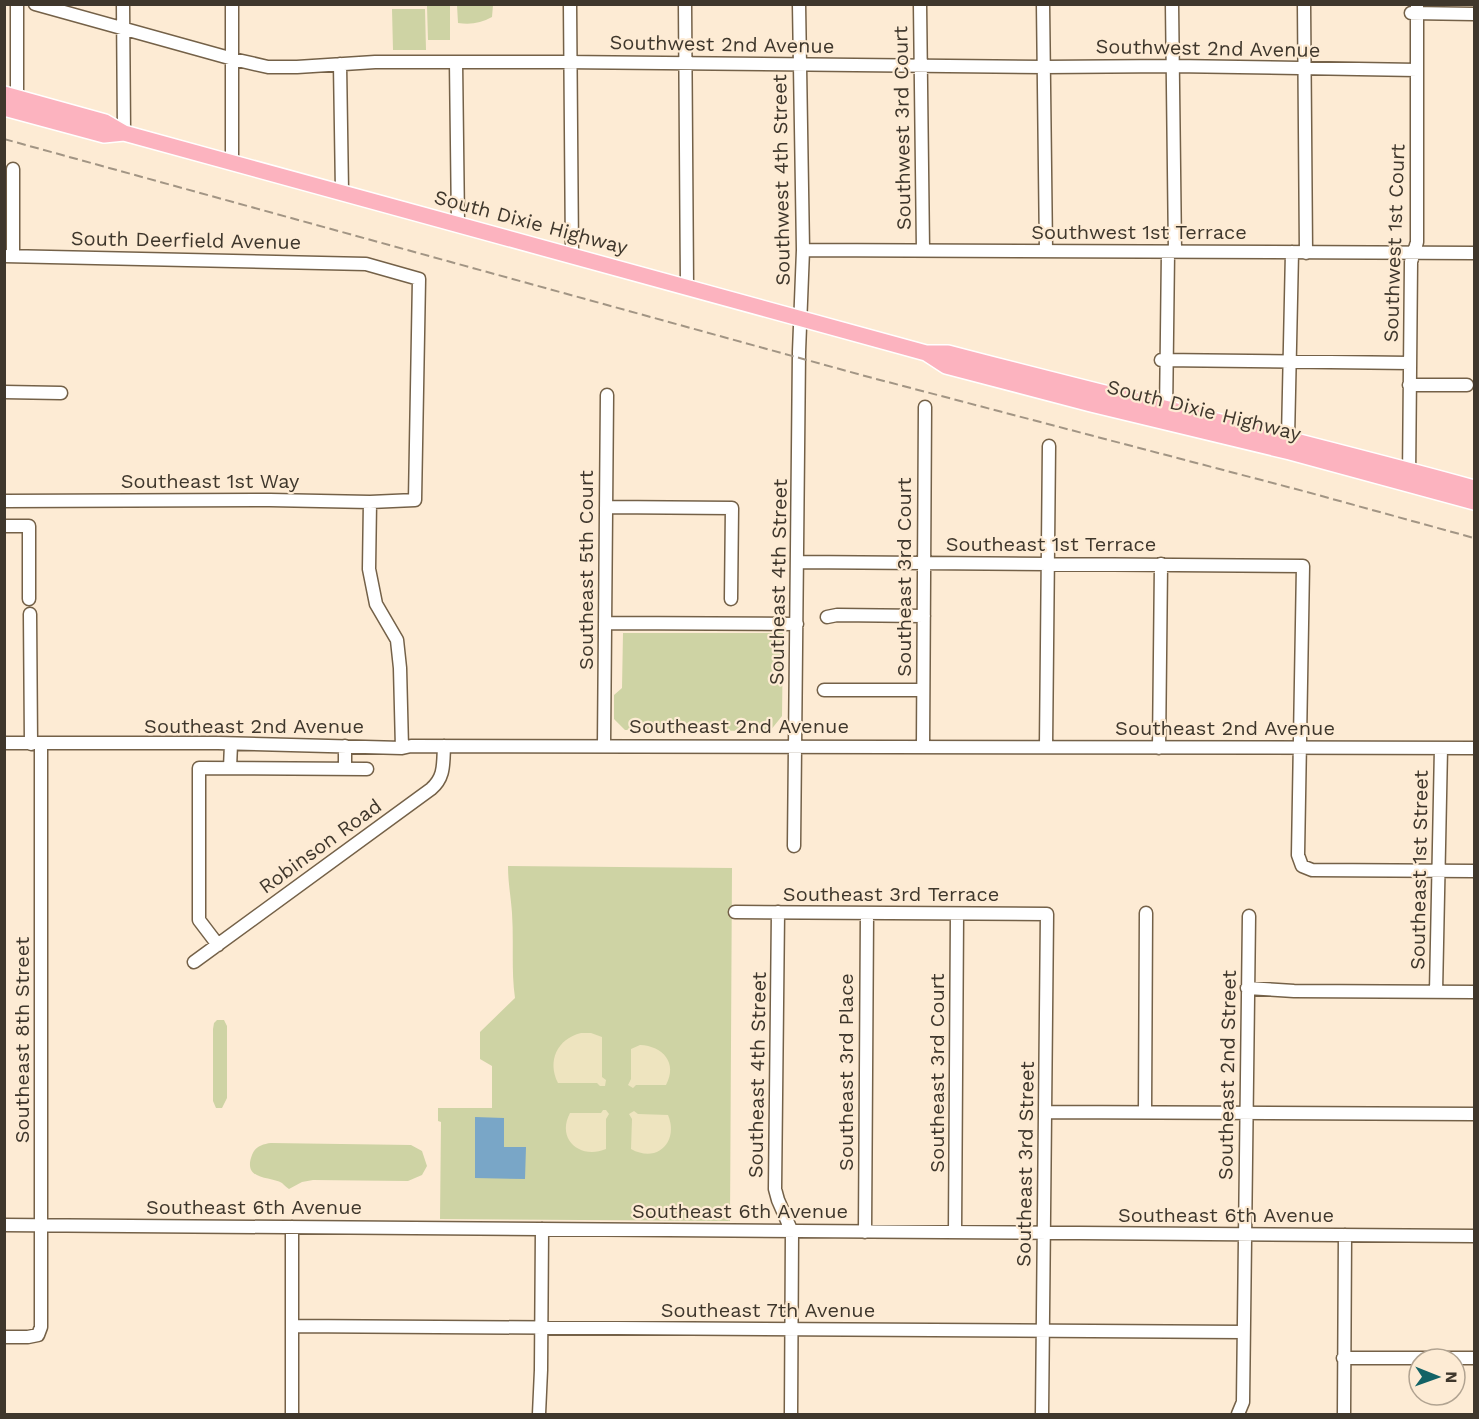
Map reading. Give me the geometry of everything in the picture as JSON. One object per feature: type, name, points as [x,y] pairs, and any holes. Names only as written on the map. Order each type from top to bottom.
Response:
[{"type":"main road","name":"South Dixie Highway","points":[[11,96],[105,122],[124,133],[926,353],[946,366],[1166,416],[1288,438],[1409,477],[1474,502]]},
{"type":"main road","name":"South Dixie Highway","points":[[4,108],[104,135],[124,133]]},
{"type":"main road","name":"South Dixie Highway","points":[[1166,416],[1290,452],[1474,488]]},
{"type":"street","points":[[11,96],[17,4]]},
{"type":"street","name":"Southwest 2nd Avenue","points":[[35,4],[268,67],[297,68],[375,62],[571,62],[1417,70]]},
{"type":"street","points":[[123,4],[124,133]]},
{"type":"street","points":[[232,4],[232,162]]},
{"type":"street","points":[[570,4],[572,255]]},
{"type":"street","points":[[685,4],[687,287]]},
{"type":"street","name":"Southwest 4th Street","points":[[799,4],[803,250],[800,318]]},
{"type":"street","name":"Southwest 3rd Court","points":[[920,4],[922,250]]},
{"type":"street","points":[[1043,4],[1047,251]]},
{"type":"street","points":[[1166,416],[1164,360],[1171,252],[1172,4]]},
{"type":"street","points":[[1304,4],[1306,252]]},
{"type":"street","points":[[1415,10],[1474,14]]},
{"type":"street","name":"Southwest 1st Court","points":[[1409,477],[1411,262],[1417,242],[1415,10]]},
{"type":"street","points":[[456,63],[458,224]]},
{"type":"street","points":[[340,64],[342,192]]},
{"type":"street","points":[[9,256],[13,168]]},
{"type":"street","name":"Southwest 1st Terrace","points":[[803,250],[1474,253]]},
{"type":"street","points":[[1288,438],[1292,252]]},
{"type":"street","name":"South Deerfield Avenue","points":[[9,256],[366,264],[419,279],[415,500]]},
{"type":"street","name":"Southeast 4th Street","points":[[794,846],[800,318]]},
{"type":"street","points":[[1164,360],[1410,363]]},
{"type":"street","points":[[1409,385],[1467,386]]},
{"type":"street","points":[[4,392],[61,393]]},
{"type":"street","name":"Southeast 5th Court","points":[[603,745],[607,395]]},
{"type":"street","name":"Southeast 3rd Court","points":[[923,746],[925,407]]},
{"type":"street","points":[[1046,747],[1049,446]]},
{"type":"street","name":"Southeast 1st Way","points":[[4,501],[415,500]]},
{"type":"street","points":[[370,501],[369,569],[376,604],[397,640],[402,748]]},
{"type":"street","points":[[606,507],[732,508],[730,598]]},
{"type":"street","points":[[4,526],[29,526],[29,599]]},
{"type":"street","name":"Southeast 1st Terrace","points":[[798,562],[1303,566],[1300,748]]},
{"type":"street","points":[[1159,748],[1161,564]]},
{"type":"street","name":"Southeast 8th Street","points":[[4,1337],[38,1335],[41,1327],[42,1225],[36,744],[30,614]]},
{"type":"street","points":[[827,617],[837,615],[924,616]]},
{"type":"street","points":[[605,623],[797,624]]},
{"type":"street","points":[[824,690],[923,690]]},
{"type":"street","name":"Southeast 2nd Avenue","points":[[4,743],[231,744],[402,748],[603,745],[1474,748]]},
{"type":"street","points":[[230,768],[231,744]]},
{"type":"street","points":[[345,746],[345,769]]},
{"type":"street","name":"Robinson Road","points":[[194,962],[440,782],[444,746]]},
{"type":"street","points":[[1300,748],[1298,855],[1302,866],[1312,870],[1474,871]]},
{"type":"street","name":"Southeast 1st Street","points":[[1436,992],[1441,748]]},
{"type":"street","points":[[218,945],[198,920],[199,768],[367,769]]},
{"type":"street","name":"Southeast 3rd Terrace","points":[[735,912],[1047,914]]},
{"type":"street","name":"Southeast 4th Street","points":[[778,912],[775,1189],[792,1232],[791,1414]]},
{"type":"street","name":"Southeast 3rd Place","points":[[865,1232],[867,913]]},
{"type":"street","points":[[1145,1112],[1146,913]]},
{"type":"street","name":"Southeast 3rd Court","points":[[955,1232],[957,914]]},
{"type":"street","name":"Southeast 3rd Street","points":[[1042,1414],[1047,914]]},
{"type":"street","name":"Southeast 2nd Street","points":[[1238,1414],[1243,1402],[1249,916]]},
{"type":"street","points":[[1247,988],[1294,991],[1474,992]]},
{"type":"street","points":[[1045,1112],[1474,1114]]},
{"type":"street","name":"Southeast 6th Avenue","points":[[4,1225],[1474,1236]]},
{"type":"street","points":[[292,1227],[292,1414]]},
{"type":"street","points":[[539,1414],[542,1229]]},
{"type":"street","points":[[1344,1414],[1345,1235]]},
{"type":"street","name":"Southeast 7th Avenue","points":[[292,1326],[1243,1332]]},
{"type":"street","points":[[1344,1358],[1474,1358]]},
{"type":"green space","points":[[450,5],[450,40],[428,40],[427,6]]},
{"type":"green space","points":[[457,5],[493,5],[492,17],[476,23],[458,23]]},
{"type":"green space","points":[[392,9],[425,9],[426,50],[393,50]]},
{"type":"green space","points":[[623,633],[783,633],[782,716],[770,731],[625,730],[614,719],[614,695],[622,688]]},
{"type":"green space","points":[[508,866],[732,868],[730,1221],[440,1219],[441,1122],[438,1121],[438,1108],[492,1108],[492,1066],[480,1059],[480,1032],[515,998]]},
{"type":"green space","points":[[217,1020],[224,1020],[227,1026],[227,1098],[222,1108],[216,1108],[213,1101],[213,1029]]},
{"type":"green space","points":[[271,1143],[411,1145],[422,1151],[427,1166],[422,1175],[408,1181],[313,1180],[302,1182],[289,1189],[282,1183],[259,1176],[251,1169],[250,1163],[255,1150]]},
{"type":"sand","points":[[581,1033],[591,1033],[602,1037],[602,1077],[606,1080],[605,1086],[597,1083],[558,1083],[554,1067],[556,1052],[566,1040]]},
{"type":"sand","points":[[640,1045],[655,1049],[666,1057],[670,1070],[666,1085],[636,1085],[633,1088],[628,1085],[631,1079],[631,1049]]},
{"type":"sand","points":[[603,1110],[609,1114],[606,1119],[606,1149],[587,1152],[573,1145],[566,1131],[566,1122],[570,1113],[601,1113]]},
{"type":"sand","points":[[634,1111],[638,1114],[668,1115],[671,1133],[664,1147],[657,1152],[641,1153],[631,1149],[632,1119],[629,1114]]},
{"type":"water","points":[[475,1117],[504,1118],[504,1147],[526,1147],[525,1179],[475,1178]]},
{"type":"railway","points":[[4,139],[865,376],[1474,538]]}]
